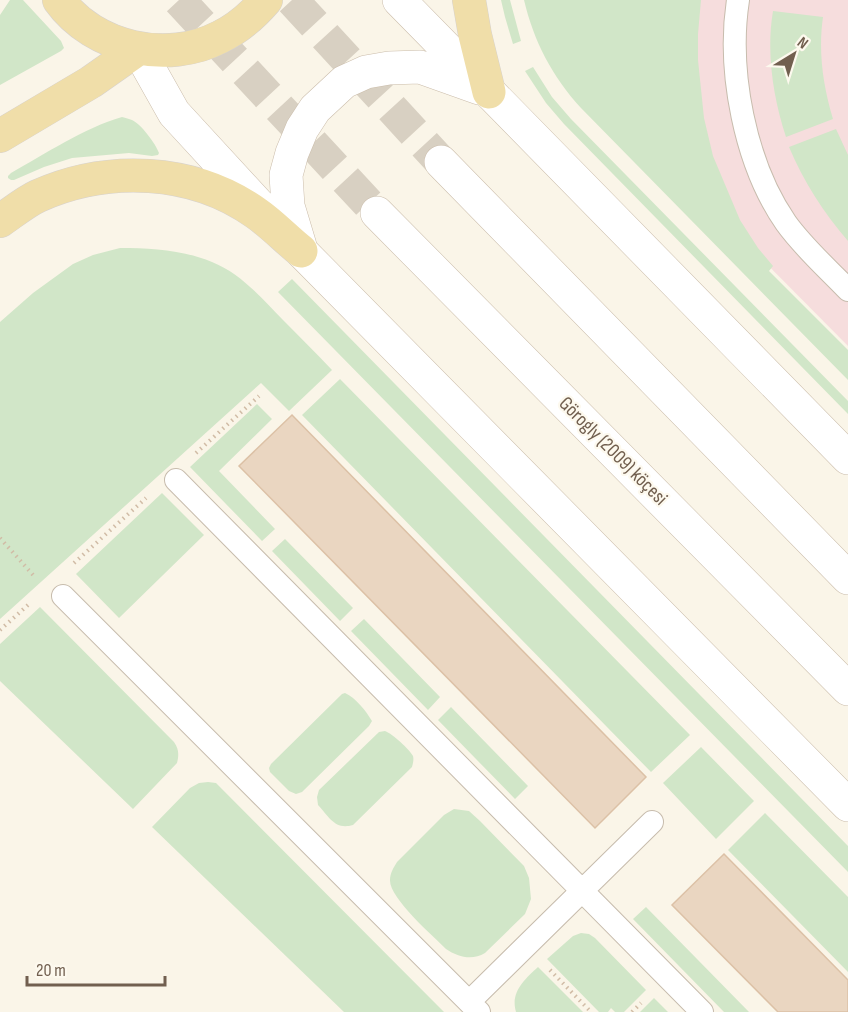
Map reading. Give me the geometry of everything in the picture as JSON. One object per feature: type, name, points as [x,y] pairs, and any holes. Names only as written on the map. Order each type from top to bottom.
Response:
[{"type":"main road","points":[[59,0],[79,21],[97,33],[117,43],[138,49],[159,51],[199,46],[219,38],[237,28],[266,0]]},
{"type":"main road","points":[[399,0],[848,458]]},
{"type":"main road","points":[[469,0],[489,92]]},
{"type":"main road","points":[[0,136],[92,82],[138,49]]},
{"type":"main road","points":[[138,49],[174,113],[302,251],[848,805]]},
{"type":"main road","points":[[302,251],[288,206],[286,175],[302,129],[315,109],[344,82],[366,72],[389,68],[420,67],[489,92]]},
{"type":"main road","points":[[441,162],[848,578]]},
{"type":"main road","points":[[0,221],[35,197],[72,183],[106,177],[158,176],[194,183],[224,195],[255,213],[302,251]]},
{"type":"main road","name":"Görogly (2009) köçesi","points":[[377,213],[848,688]]},
{"type":"lane","points":[[738,0],[735,18],[735,59],[744,124],[756,165],[770,197],[785,222],[800,241],[848,290]]},
{"type":"lane","points":[[176,480],[702,1012]]},
{"type":"lane","points":[[63,596],[474,1007],[582,891],[652,822]]},
{"type":"path","points":[[189,459],[259,396]]},
{"type":"path","points":[[70,567],[146,498]]},
{"type":"path","points":[[0,538],[40,583]]},
{"type":"path","points":[[0,630],[30,603]]},
{"type":"path","points":[[543,962],[591,1012]]},
{"type":"shaded area","points":[[575,0],[848,0],[848,346],[616,112]]},
{"type":"green space","points":[[10,0],[23,0],[61,41],[64,48],[0,85],[0,15]]},
{"type":"green space","points":[[501,0],[510,0],[521,41],[513,44]]},
{"type":"green space","points":[[524,0],[701,0],[698,60],[704,118],[713,156],[740,220],[773,266],[769,271],[848,350],[848,380],[581,108],[561,84],[545,58]]},
{"type":"green space","points":[[773,11],[823,17],[822,68],[833,119],[786,137],[772,74],[770,42]]},
{"type":"green space","points":[[533,67],[552,97],[571,119],[848,401],[848,414],[564,124],[546,103],[525,71]]},
{"type":"green space","points":[[122,117],[136,122],[144,130],[155,145],[158,155],[129,153],[72,158],[14,180],[8,178],[11,173],[65,142]]},
{"type":"green space","points":[[836,129],[848,155],[848,241],[815,196],[789,147]]},
{"type":"green space","points":[[120,248],[178,252],[222,267],[241,279],[259,295],[332,370],[289,411],[261,383],[0,619],[0,322],[33,293],[73,264],[93,255]]},
{"type":"green space","points":[[292,279],[848,846],[848,872],[278,292]]},
{"type":"green space","points":[[340,379],[690,735],[651,772],[302,415]]},
{"type":"green space","points":[[257,404],[272,419],[219,471],[275,529],[262,541],[190,467]]},
{"type":"green space","points":[[162,493],[204,535],[119,618],[76,574]]},
{"type":"green space","points":[[285,539],[353,608],[340,621],[272,551]]},
{"type":"green space","points":[[40,607],[177,747],[177,763],[133,809],[0,681],[0,644]]},
{"type":"green space","points":[[364,619],[440,697],[428,710],[351,631]]},
{"type":"green space","points":[[345,693],[360,705],[372,721],[302,792],[296,794],[289,791],[270,772],[271,764]]},
{"type":"green space","points":[[451,707],[528,786],[515,799],[438,720]]},
{"type":"green space","points":[[385,731],[411,753],[412,767],[353,825],[337,824],[318,805],[319,790],[379,732]]},
{"type":"green space","points":[[701,747],[754,801],[716,839],[663,783]]},
{"type":"green space","points":[[199,783],[216,783],[444,1012],[344,1012],[152,827],[190,788]]},
{"type":"green space","points":[[454,809],[469,811],[480,821],[524,866],[529,878],[531,899],[525,914],[485,953],[475,957],[460,956],[446,949],[396,897],[390,880],[397,862],[444,815]]},
{"type":"green space","points":[[765,813],[848,897],[848,972],[728,850]]},
{"type":"green space","points":[[646,907],[749,1012],[724,1012],[633,919]]},
{"type":"green space","points":[[581,933],[595,938],[646,990],[624,1012],[615,1012],[611,1008],[608,1012],[599,1012],[547,959],[573,936]]},
{"type":"green space","points":[[538,967],[583,1012],[516,1012],[517,992]]},
{"type":"green space","points":[[654,998],[668,1012],[640,1012]]},
{"type":"building","points":[[292,415],[646,777],[595,828],[239,466]]},
{"type":"building","points":[[724,854],[848,980],[848,1012],[778,1012],[672,905]]},
{"type":"tunnel","points":[[179,0],[377,213]]},
{"type":"tunnel","points":[[292,0],[441,162]]}]
